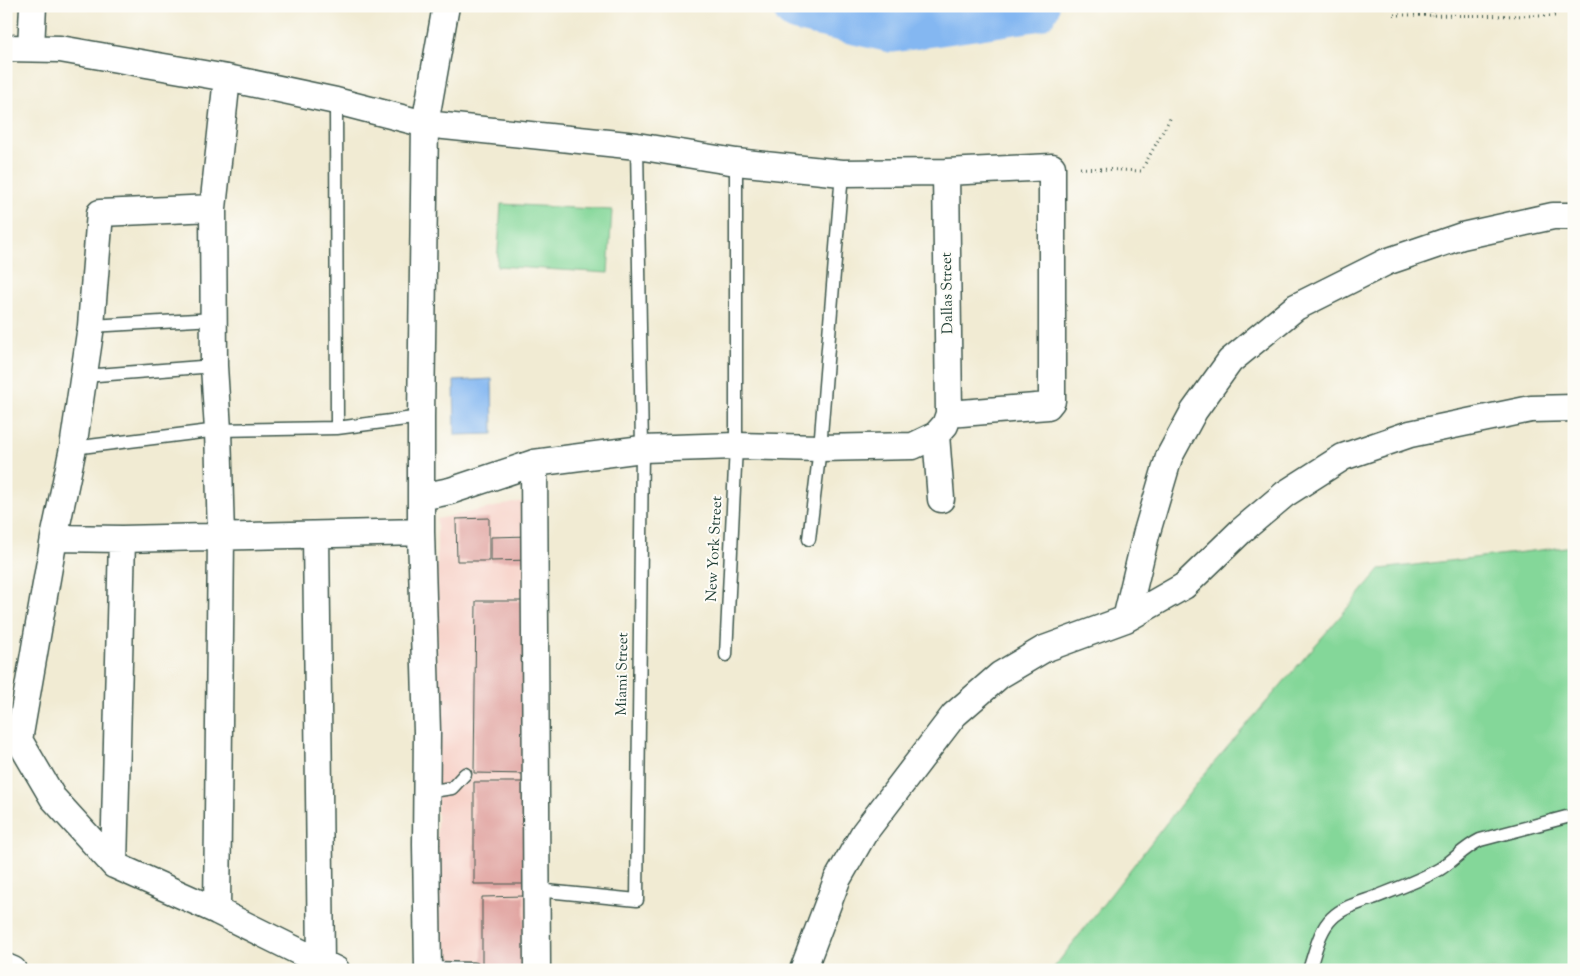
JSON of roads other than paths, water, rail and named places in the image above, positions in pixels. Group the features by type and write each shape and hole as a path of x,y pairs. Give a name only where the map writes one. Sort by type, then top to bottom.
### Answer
{"street":[{"path":"33,6 19,48 60,49 227,78 336,101 425,124 637,146 736,162 842,173 946,172 1052,167 1052,401 1048,406 943,424 913,446 820,448 736,446 642,449 534,463 450,491 421,497"},
{"path":"428,969 427,732 421,532 425,124 446,6"},
{"path":"217,912 221,537 214,366 213,208 227,78"},
{"name":"Dallas Street","path":"941,499 946,172"},
{"path":"213,208 100,213 91,326 73,448 54,538 18,740 53,798 114,865 217,912 328,967 316,535"},
{"path":"1126,619 1146,535 1169,457 1194,411 1230,361 1296,307 1386,262 1462,236 1553,216 1574,216"},
{"path":"803,970 837,880 864,833 954,715 1000,675 1044,649 1126,619 1184,586 1241,531 1285,494 1343,457 1410,434 1531,409 1574,408"},
{"path":"534,463 537,970"},
{"path":"54,538 122,539 421,532"},
{"path":"114,865 122,539"},
{"path":"6,966 13,970"}],"lane":[{"path":"336,101 337,428"},
{"name":"Miami Street","path":"536,890 637,900 642,449 637,146"},
{"name":"New York Street","path":"726,655 736,446 736,162"},
{"path":"809,539 820,448 842,173"},
{"path":"91,326 214,319"},
{"path":"84,376 214,366"},
{"path":"73,448 218,430 337,428 421,417"},
{"path":"426,792 452,788 465,774"},
{"path":"1309,970 1326,925 1332,917 1346,908 1405,886 1441,868 1468,846 1480,840 1574,815"},
{"path":"428,969 474,969"}],"water":[{"path":"492,379 493,434 455,435 454,381"}],"waterway":[{"path":"798,6 892,27 1034,6"}]}
